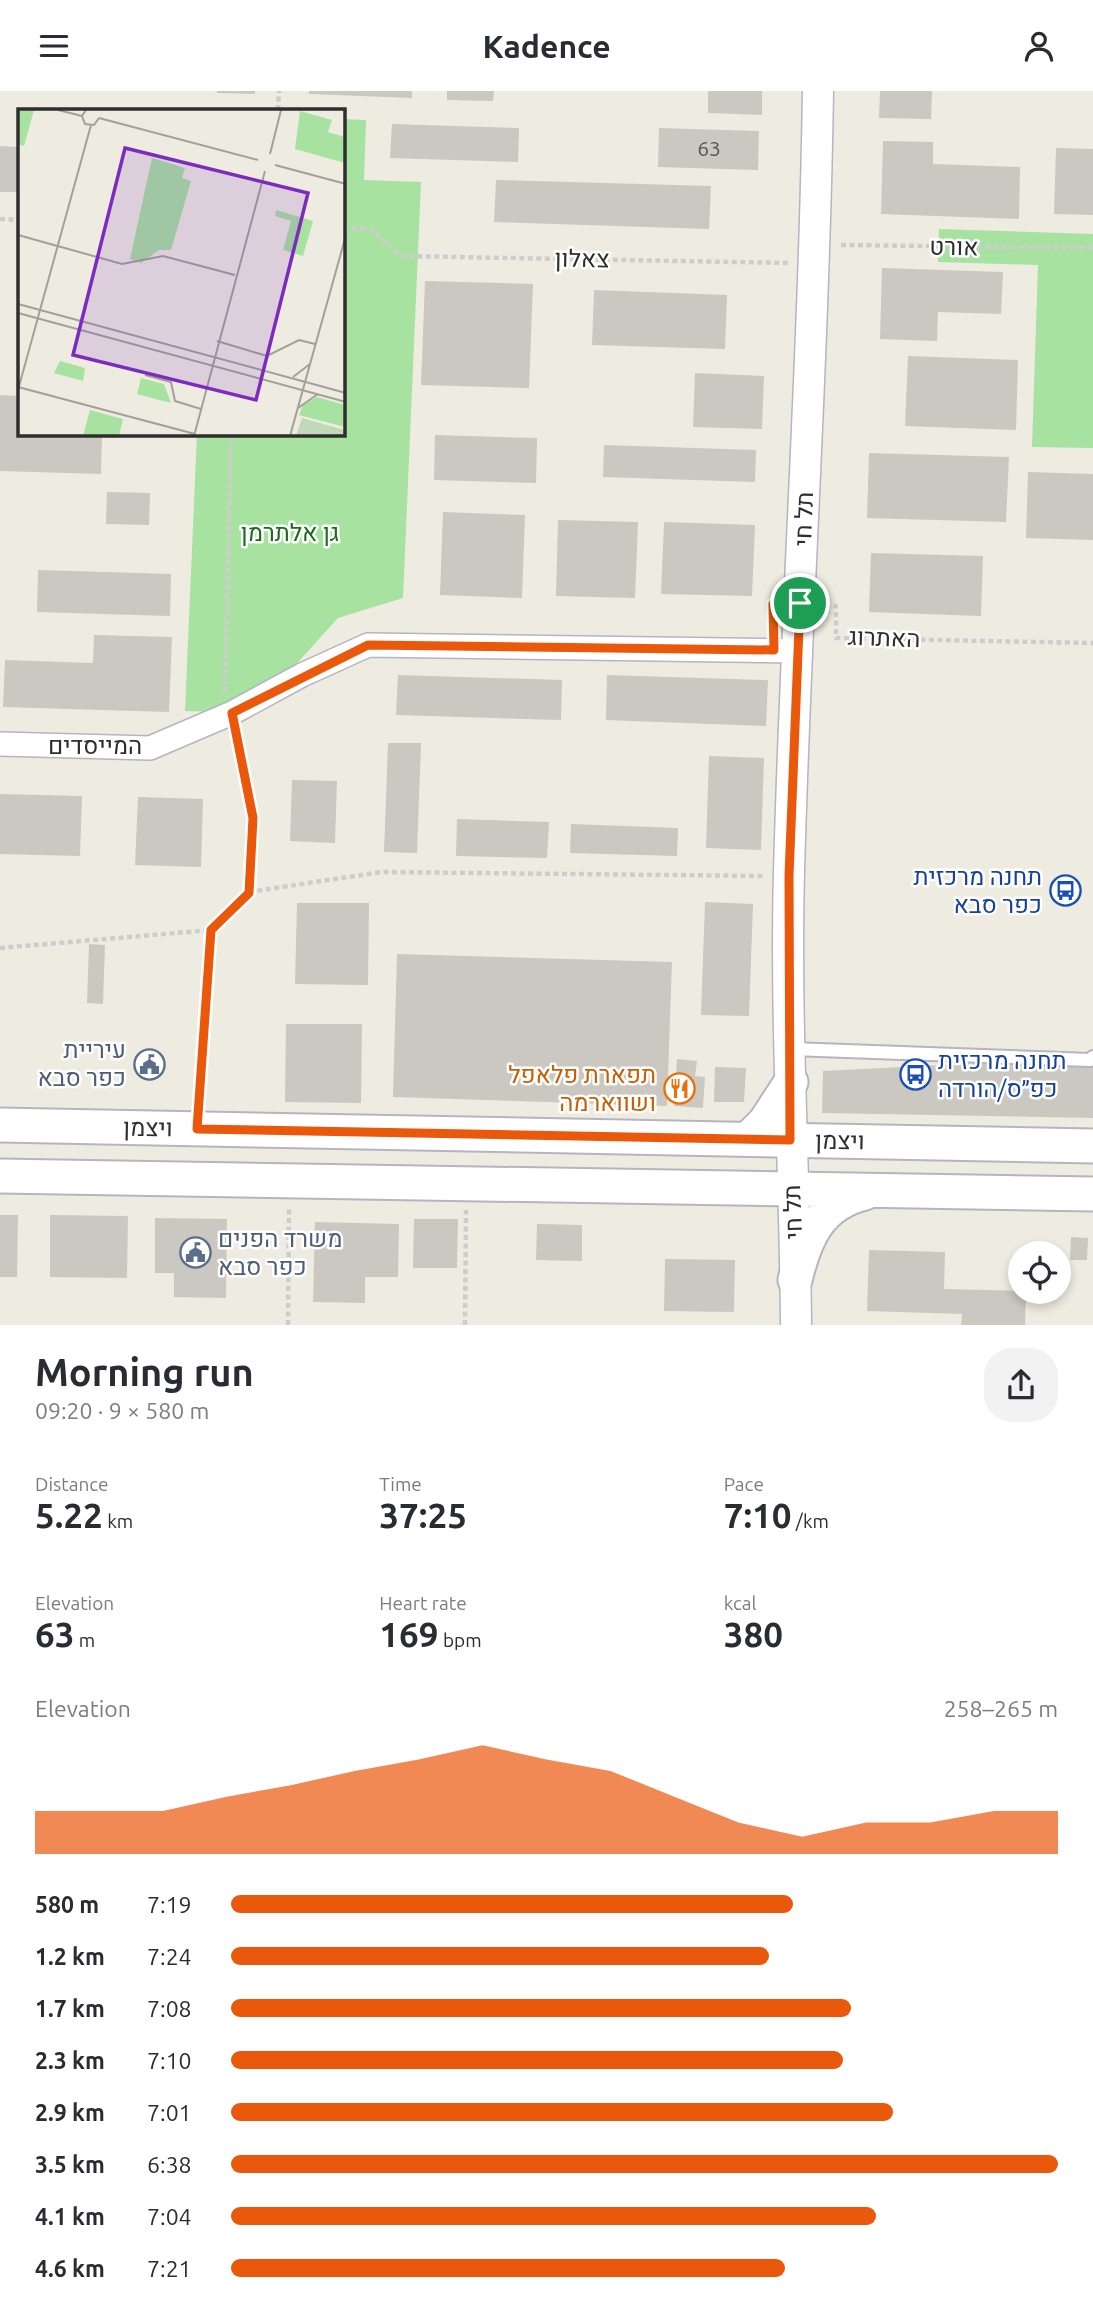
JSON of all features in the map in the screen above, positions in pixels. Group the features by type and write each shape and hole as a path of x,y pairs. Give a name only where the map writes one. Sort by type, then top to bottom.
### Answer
{"main road":[{"path":"748,1139 765,1122 791,1082"},
{"name":"ויצמן","path":"0,1125 1093,1146"},
{"name":"ויצמן","path":"0,1176 1093,1194"},
{"path":"796,1280 804,1245 812,1228 825,1213 840,1202 876,1190"}],"street":[{"name":"תל חי","path":"796,1325 790,1140 789,876 816,245 818,91"},
{"name":"המייסדים","path":"0,744 150,748 232,713 368,645 797,651"}],"lane":[{"path":"791,1049 1090,1060 1093,1057"}],"path":[{"path":"278,109 279,91"},
{"path":"0,219 18,220"},
{"name":"צאלון","path":"345,228 371,229 400,256 793,263 796,244 816,245"},
{"name":"אורט","path":"816,245 1093,248"},
{"path":"232,436 225,697 232,713 253,818 249,893"},
{"name":"האתרוג","path":"800,603 836,606 836,638 1093,643"},
{"path":"0,948 211,930 249,893 382,872 789,876"},
{"path":"197,1129 211,930"},
{"path":"288,1325 290,1181"},
{"path":"465,1325 466,1184"}],"green space":[{"name":"גן אלתרמן","path":"345,119 366,120 364,180 421,182 403,598 338,618 252,713 185,711 197,436 345,436"},
{"path":"939,229 1093,234 1093,448 1032,447 1038,265 938,262"}],"building":[{"path":"255,91 255,94 217,93"},
{"path":"309,91 412,91 412,98 309,94"},
{"path":"447,91 494,91 493,101 447,100"},
{"path":"708,91 762,91 762,115 708,113"},
{"path":"880,91 932,91 931,119 879,118"},
{"path":"392,124 519,128 518,162 390,158"},
{"path":"659,128 759,131 758,170 658,167"},
{"path":"883,141 933,142 933,164 1020,167 1019,219 881,214"},
{"path":"0,146 18,147 18,192 0,192"},
{"path":"1056,148 1093,149 1093,215 1054,214"},
{"path":"496,180 711,186 709,229 494,222"},
{"path":"882,268 1003,272 1001,314 938,312 937,341 880,339"},
{"path":"425,281 533,284 529,388 421,385"},
{"path":"594,290 727,295 725,349 592,345"},
{"path":"908,356 1018,360 1016,430 905,426"},
{"path":"695,373 764,376 762,429 693,427"},
{"path":"0,395 18,396 18,436 102,436 101,474 0,471"},
{"path":"435,435 537,438 536,483 434,480"},
{"path":"604,445 756,450 755,482 603,477"},
{"path":"869,453 1009,457 1006,522 867,518"},
{"path":"1028,472 1093,474 1093,540 1026,538"},
{"path":"107,492 150,493 149,525 106,524"},
{"path":"443,512 525,515 522,598 440,595"},
{"path":"558,520 638,522 635,598 556,596"},
{"path":"664,522 755,525 752,596 661,594"},
{"path":"871,553 983,556 981,616 869,612"},
{"path":"38,570 171,574 170,616 37,612"},
{"path":"94,635 172,637 169,712 3,707 5,660 93,663"},
{"path":"398,675 562,680 561,720 396,715"},
{"path":"607,675 768,680 766,726 606,720"},
{"path":"388,743 421,743 417,853 384,852"},
{"path":"709,756 764,758 761,850 706,848"},
{"path":"292,780 337,781 335,843 290,841"},
{"path":"0,794 82,796 80,856 0,854"},
{"path":"138,797 203,799 201,867 135,865"},
{"path":"457,819 549,822 547,858 456,856"},
{"path":"571,824 678,828 677,856 570,853"},
{"path":"705,902 753,904 749,1016 701,1015"},
{"path":"297,903 369,903 368,985 295,984"},
{"path":"89,944 105,945 103,1004 87,1003"},
{"path":"397,954 672,962 667,1106 393,1097"},
{"path":"286,1024 362,1024 361,1103 285,1102"},
{"path":"1093,1057 1093,1118 822,1113 823,1071"},
{"path":"677,1059 697,1061 695,1076 705,1077 703,1108 674,1106"},
{"path":"715,1067 746,1068 744,1102 714,1102"},
{"path":"0,1215 18,1215 17,1277 0,1277"},
{"path":"50,1215 128,1216 127,1278 50,1277"},
{"path":"155,1218 227,1219 226,1298 174,1297 174,1273 155,1273"},
{"path":"414,1219 458,1219 457,1268 413,1268"},
{"path":"315,1222 399,1224 398,1277 365,1277 365,1303 313,1302"},
{"path":"537,1224 582,1225 582,1261 536,1260"},
{"path":"1071,1237 1088,1238 1087,1260 1071,1260"},
{"path":"869,1250 945,1252 944,1289 1008,1291 1008,1304 1026,1304 1025,1325 961,1325 962,1314 867,1311"},
{"path":"665,1259 735,1260 734,1312 664,1311"}],"place":[{"name":"תחנה מרכזית כפר סבא","path":"1065,891"},
{"name":"עיריית כפר סבא","path":"149,1064"},
{"name":"תחנה מרכזית כפ״ס/הורדה","path":"915,1075"},
{"name":"תפארת פלאפל ושווארמה","path":"679,1089"},
{"name":"משרד הפנים כפר סבא","path":"195,1253"}],"route":[{"path":"800,603 789,876 790,1140 197,1129 211,930 249,893 253,818 232,713 302,675 368,645 774,650 773,604 800,603"}]}
